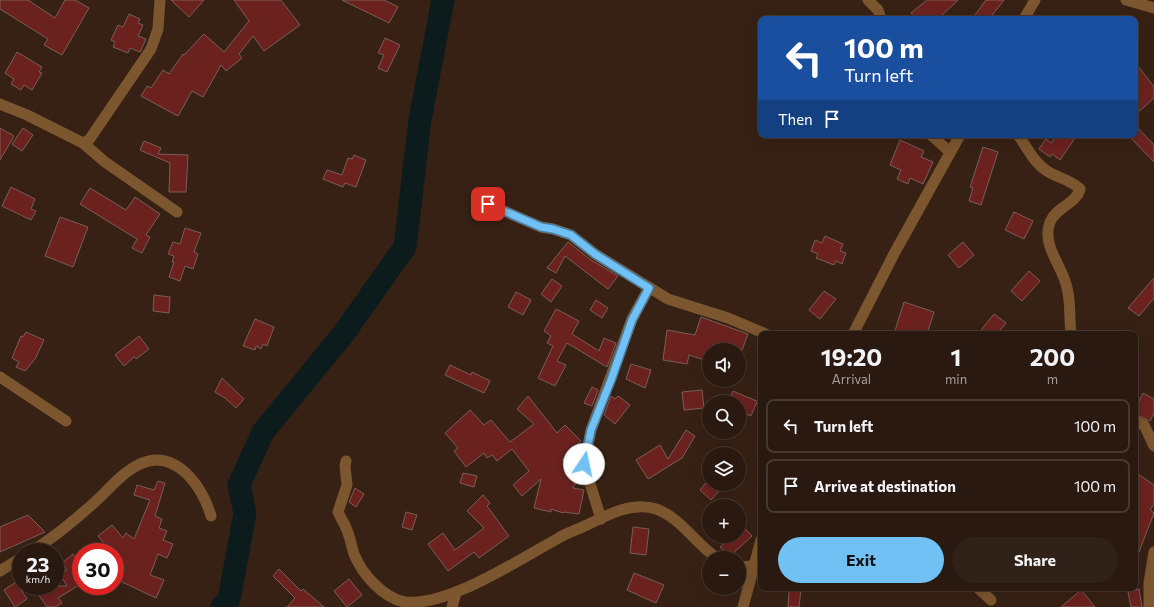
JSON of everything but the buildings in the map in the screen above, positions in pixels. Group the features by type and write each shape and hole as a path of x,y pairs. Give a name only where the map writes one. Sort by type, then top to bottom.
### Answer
{"street":[{"path":"83,143 93,135 151,49 158,29 160,0"},
{"path":"868,0 878,10 880,16"},
{"path":"1026,16 1035,0"},
{"path":"1126,0 1154,8"},
{"path":"0,104 27,115 83,143 105,162 177,212"},
{"path":"934,138 950,152"},
{"path":"855,331 895,252 958,138"},
{"path":"1020,138 1038,163 1047,171 1074,184 1080,189 1074,200 1055,213 1050,223 1048,235 1053,254 1064,276 1068,290 1071,331"},
{"path":"488,204 541,227 571,235 595,254 668,299 728,318 759,331"},
{"path":"601,518 584,464 591,430 611,380 632,320 649,288"},
{"path":"0,377 66,421"},
{"path":"1138,422 1144,425 1154,446"},
{"path":"43,543 67,527 122,476 140,464 155,459 168,462 191,478 200,488 211,516"},
{"path":"346,461 345,466 347,485 338,512 345,525 353,552 368,576 379,588 393,597 405,602 419,602 456,593 506,568 558,538 620,510 638,508 656,509 673,519 694,540 708,551"},
{"path":"743,607 758,551"},
{"path":"1149,607 1149,583 1154,552"},
{"path":"0,571 12,564"},
{"path":"746,566 753,566"},
{"path":"981,591 991,600"},
{"path":"452,607 456,593"}],"waterway":[{"path":"222,607 229,600 245,513 239,485 263,432 344,333 405,247 420,120 443,0"}],"route":[{"path":"488,204 541,227 571,235 595,254 649,288 632,320 611,380 591,430 584,464"}]}
